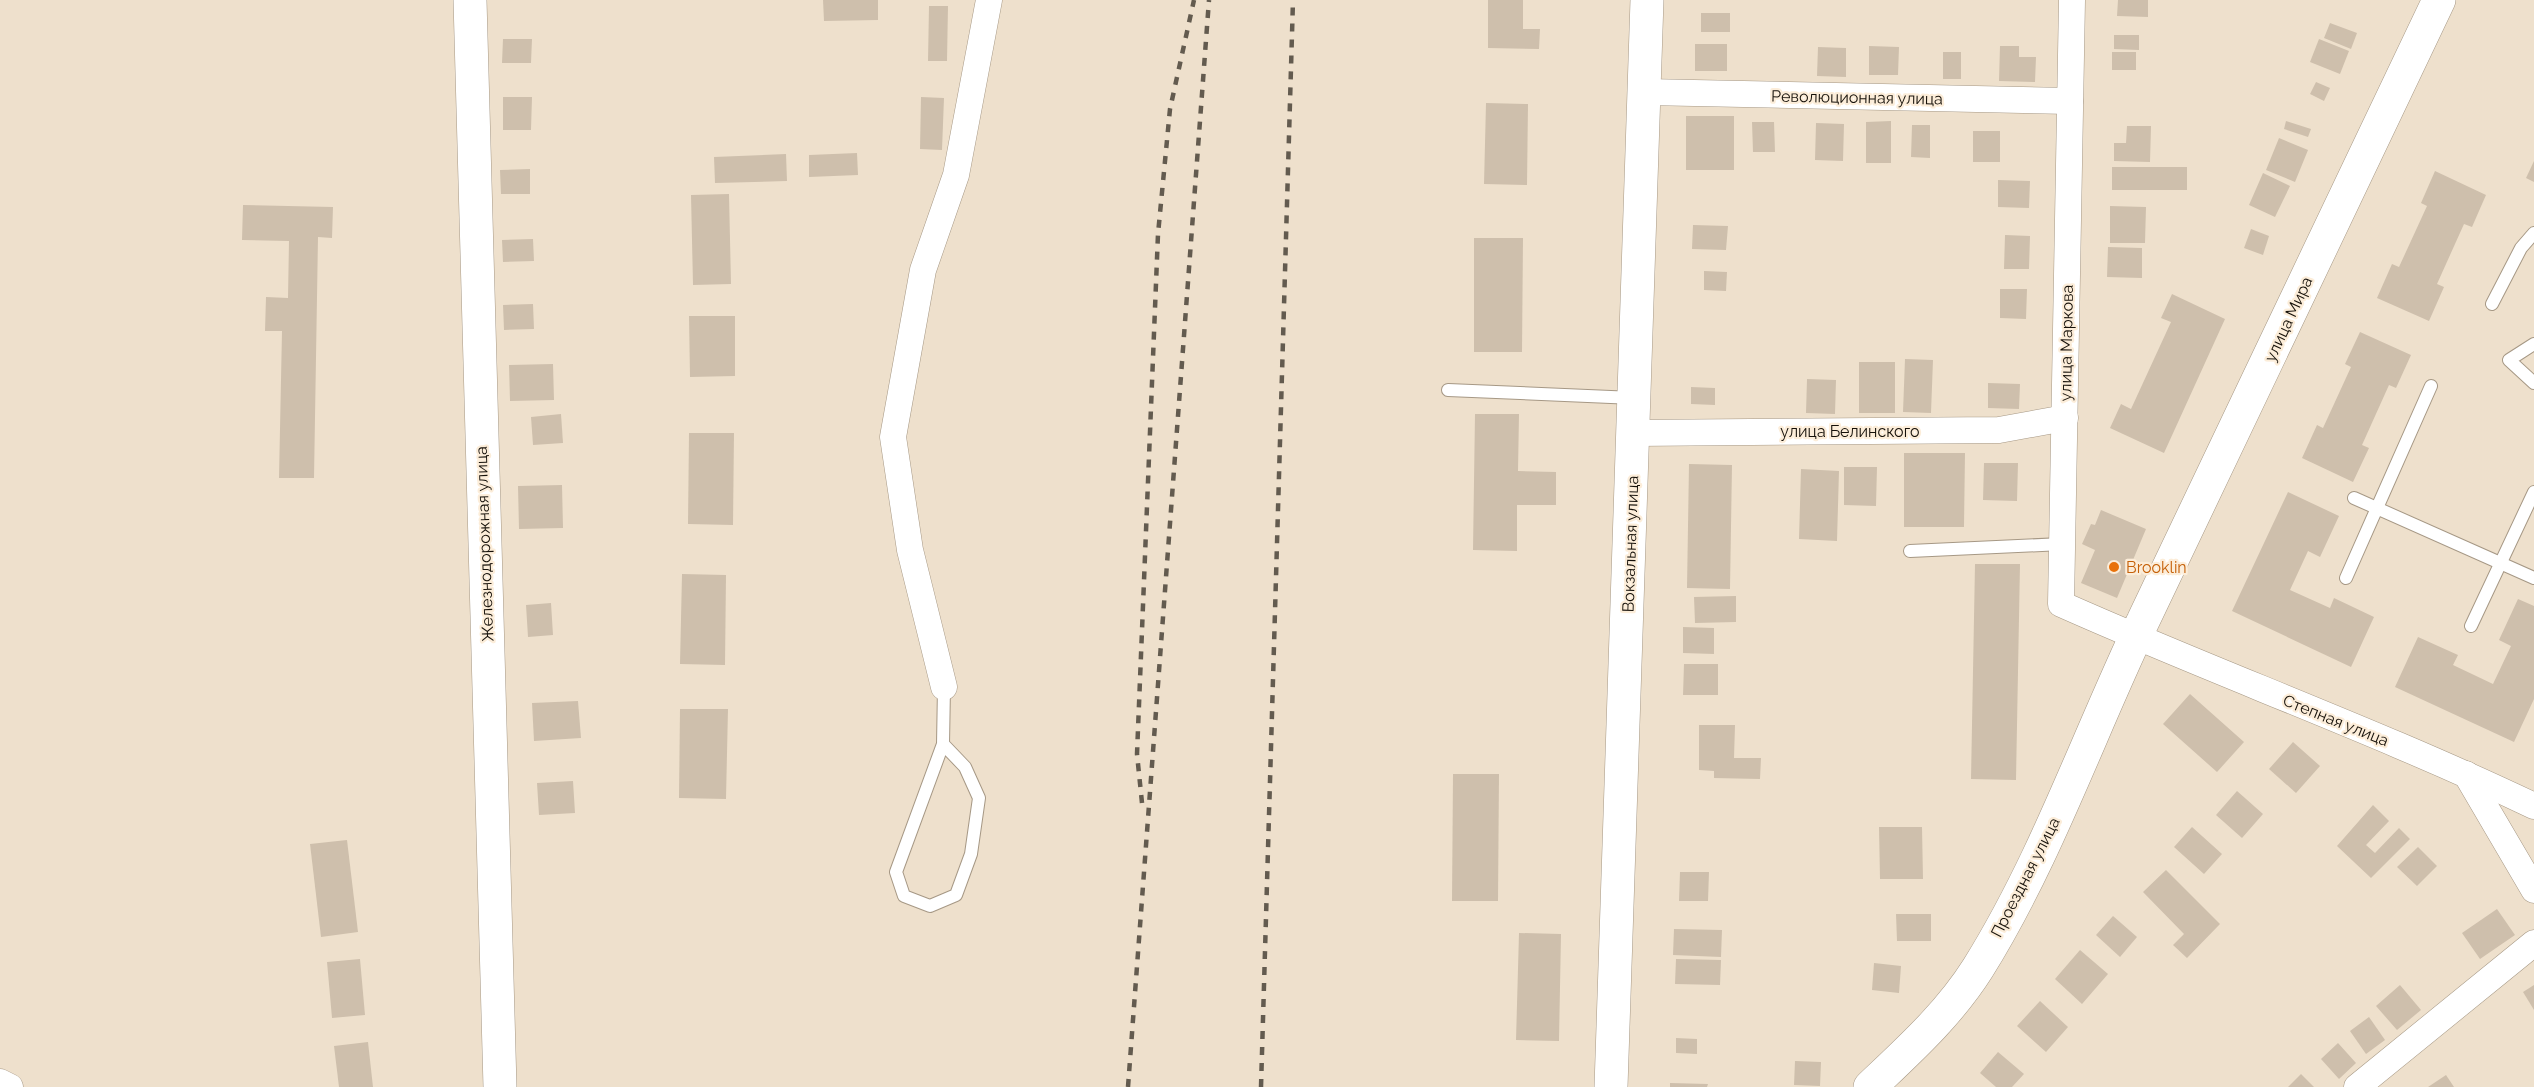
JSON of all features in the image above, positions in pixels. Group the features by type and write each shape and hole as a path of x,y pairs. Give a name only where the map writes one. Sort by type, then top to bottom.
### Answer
{"street":[{"name":"Железнодорожная улица","path":"470,0 500,1087"},
{"path":"944,687 910,550 893,437 923,270 956,175 989,0"},
{"name":"Вокзальная улица","path":"1611,1087 1647,0"},
{"name":"улица Маркова","path":"2072,0 2061,604 2136,637"},
{"name":"улица Мира","path":"2136,637 2439,0"},
{"name":"Революционная улица","path":"1645,92 2070,101"},
{"name":"улица Белинского","path":"1634,433 1999,430 2065,418"},
{"name":"Степная улица","path":"2136,637 2466,774 2534,806"},
{"name":"Проездная улица","path":"1870,1087 1933,1028 1977,969 2025,881 2072,785 2136,637"},
{"path":"2466,774 2534,890"},
{"path":"2357,1087 2534,943"},
{"path":"0,1082 10,1087"}],"lane":[{"path":"2492,304 2521,248 2534,233"},
{"path":"2534,344 2509,360 2534,382"},
{"path":"2346,578 2431,387"},
{"path":"1448,390 1635,398"},
{"path":"2471,626 2534,492"},
{"path":"2354,498 2534,578"},
{"path":"1910,551 2062,544"},
{"path":"943,744 965,767 979,798 971,854 956,895 930,906 904,896 896,872 943,744 944,687"}],"building":[{"path":"823,0 878,0 878,20 824,21"},
{"path":"1488,0 1523,0 1523,29 1540,29 1539,49 1488,48"},
{"path":"2118,0 2148,0 2148,17 2117,16"},
{"path":"929,6 948,6 947,61 928,61"},
{"path":"1701,13 1730,13 1730,32 1701,32"},
{"path":"2330,23 2357,33 2351,49 2324,38"},
{"path":"2114,35 2139,35 2139,50 2114,49"},
{"path":"503,39 532,39 531,63 502,63"},
{"path":"2319,39 2349,51 2340,74 2310,62"},
{"path":"1695,44 1727,44 1727,71 1695,71"},
{"path":"1869,46 1899,47 1898,75 1869,75"},
{"path":"2000,46 2019,46 2019,57 2036,57 2035,82 1999,81"},
{"path":"1818,47 1846,48 1846,77 1817,76"},
{"path":"1943,52 1961,52 1961,79 1943,79"},
{"path":"2112,52 2136,52 2136,70 2112,70"},
{"path":"2316,82 2330,88 2324,101 2310,94"},
{"path":"503,97 532,97 531,130 503,130"},
{"path":"921,97 944,98 942,150 920,149"},
{"path":"1486,103 1528,104 1527,185 1484,184"},
{"path":"1686,116 1734,116 1734,170 1686,170"},
{"path":"1891,121 1891,163 1866,163 1866,122"},
{"path":"2286,121 2311,129 2308,137 2284,129"},
{"path":"1752,122 1774,122 1775,152 1753,152"},
{"path":"1816,123 1844,124 1843,161 1815,160"},
{"path":"1912,125 1930,125 1930,158 1911,157"},
{"path":"2127,126 2151,126 2150,162 2114,161 2114,143 2126,143"},
{"path":"1973,131 2000,131 2000,162 1973,162"},
{"path":"2279,138 2308,150 2295,182 2266,170"},
{"path":"857,153 858,175 809,177 809,155"},
{"path":"786,154 787,181 715,183 714,157"},
{"path":"2534,161 2534,182 2526,178"},
{"path":"2112,167 2187,167 2187,190 2112,190"},
{"path":"530,169 530,194 501,194 500,170"},
{"path":"2435,171 2486,195 2472,227 2464,224 2437,284 2444,287 2429,321 2377,298 2392,264 2399,267 2427,206 2421,203"},
{"path":"2263,173 2290,186 2275,217 2249,205"},
{"path":"1998,180 2030,181 2029,208 1998,207"},
{"path":"729,194 731,284 693,285 691,195"},
{"path":"243,205 333,207 332,238 318,237 314,478 279,478 282,331 265,331 266,297 288,298 289,241 242,240"},
{"path":"2110,206 2146,207 2145,243 2110,243"},
{"path":"1693,225 1728,226 1726,250 1692,249"},
{"path":"2251,229 2269,236 2263,255 2244,248"},
{"path":"2005,235 2030,236 2029,269 2004,269"},
{"path":"1474,238 1523,238 1522,352 1474,352"},
{"path":"533,239 534,261 503,262 502,240"},
{"path":"2108,247 2142,248 2142,278 2107,277"},
{"path":"1704,271 1727,272 1726,291 1704,290"},
{"path":"2000,289 2027,289 2026,319 2000,318"},
{"path":"2172,294 2225,319 2164,453 2110,428 2121,404 2131,409 2171,322 2161,318"},
{"path":"533,304 534,329 504,330 503,305"},
{"path":"689,316 735,316 735,376 690,377"},
{"path":"2360,332 2411,355 2396,388 2389,385 2362,445 2369,448 2353,482 2302,458 2317,425 2323,428 2351,367 2345,364"},
{"path":"1905,359 1933,360 1931,413 1903,412"},
{"path":"1859,362 1895,362 1895,413 1859,413"},
{"path":"553,364 554,400 510,401 509,365"},
{"path":"1807,379 1836,380 1835,414 1806,413"},
{"path":"1988,383 2020,384 2019,409 1988,408"},
{"path":"1691,387 1715,388 1715,405 1691,404"},
{"path":"561,414 563,443 533,445 531,417"},
{"path":"1475,414 1519,414 1518,471 1556,472 1556,505 1517,505 1517,551 1473,550"},
{"path":"689,433 734,433 733,525 688,524"},
{"path":"1904,453 1965,453 1964,527 1904,527"},
{"path":"1984,463 2018,463 2017,501 1983,500"},
{"path":"1689,464 1732,465 1730,589 1687,588"},
{"path":"1844,467 1877,467 1876,506 1844,505"},
{"path":"1801,469 1839,471 1837,541 1799,539"},
{"path":"562,485 563,528 519,529 518,486"},
{"path":"2288,492 2339,516 2320,557 2308,551 2290,590 2330,608 2334,598 2374,617 2351,667 2232,611"},
{"path":"2101,510 2146,529 2117,598 2081,583 2095,550 2082,544 2091,524 2095,525"},
{"path":"1975,564 2020,564 2016,780 1971,779"},
{"path":"682,574 726,575 725,665 680,664"},
{"path":"1736,596 1736,622 1695,623 1694,597"},
{"path":"2518,599 2534,606 2534,699 2514,742 2395,687 2418,637 2458,655 2453,665 2493,684 2511,646 2499,640"},
{"path":"551,603 553,635 528,637 526,605"},
{"path":"1683,627 1714,628 1714,654 1683,653"},
{"path":"1684,664 1718,664 1718,695 1683,695"},
{"path":"2190,694 2244,742 2217,772 2163,724"},
{"path":"578,701 581,738 534,741 532,703"},
{"path":"680,709 728,709 726,799 679,798"},
{"path":"1699,725 1735,725 1734,758 1761,758 1760,779 1714,778 1714,771 1699,770"},
{"path":"2293,742 2320,766 2296,793 2269,769"},
{"path":"1453,774 1499,774 1498,901 1452,901"},
{"path":"573,781 575,813 539,815 537,783"},
{"path":"2237,791 2263,814 2242,838 2216,815"},
{"path":"2373,805 2389,821 2366,845 2375,853 2399,828 2410,839 2371,878 2337,846"},
{"path":"1879,827 1922,827 1923,879 1880,879"},
{"path":"2192,827 2222,854 2204,874 2174,847"},
{"path":"347,840 358,932 321,937 310,844"},
{"path":"2418,847 2437,866 2417,886 2397,867"},
{"path":"2166,870 2220,924 2187,958 2173,945 2184,934 2143,892"},
{"path":"1680,872 1709,872 1708,901 1679,901"},
{"path":"2497,909 2515,935 2480,959 2462,933"},
{"path":"1896,914 1931,914 1931,941 1897,941"},
{"path":"2113,916 2137,937 2120,957 2096,935"},
{"path":"1674,929 1722,930 1721,957 1673,955"},
{"path":"1519,933 1561,934 1559,1041 1516,1040"},
{"path":"2080,950 2108,974 2082,1004 2055,979"},
{"path":"360,959 365,1015 332,1018 327,962"},
{"path":"1676,959 1721,960 1720,985 1675,984"},
{"path":"1874,963 1901,966 1899,993 1872,990"},
{"path":"2400,985 2421,1010 2397,1030 2376,1006"},
{"path":"2534,985 2534,1010 2523,992"},
{"path":"2040,1001 2068,1027 2046,1052 2017,1026"},
{"path":"2369,1017 2385,1040 2366,1054 2350,1031"},
{"path":"1676,1038 1697,1039 1697,1054 1676,1053"},
{"path":"368,1042 373,1087 339,1087 334,1046"},
{"path":"2338,1043 2356,1063 2339,1079 2321,1059"},
{"path":"1998,1052 2024,1074 2012,1087 1996,1087 1980,1073"},
{"path":"1795,1061 1821,1062 1820,1086 1794,1085"},
{"path":"2301,1074 2314,1087 2288,1087"},
{"path":"2446,1075 2454,1087 2428,1087"},
{"path":"1670,1083 1708,1084 1707,1087 1670,1087"}],"railway":[{"path":"1142,803 1137,754 1158,234 1170,109 1194,0"},
{"path":"1128,1087 1209,0"},
{"path":"1261,1087 1293,0"}],"place":[{"name":"Brooklin","path":"2114,567"}]}
